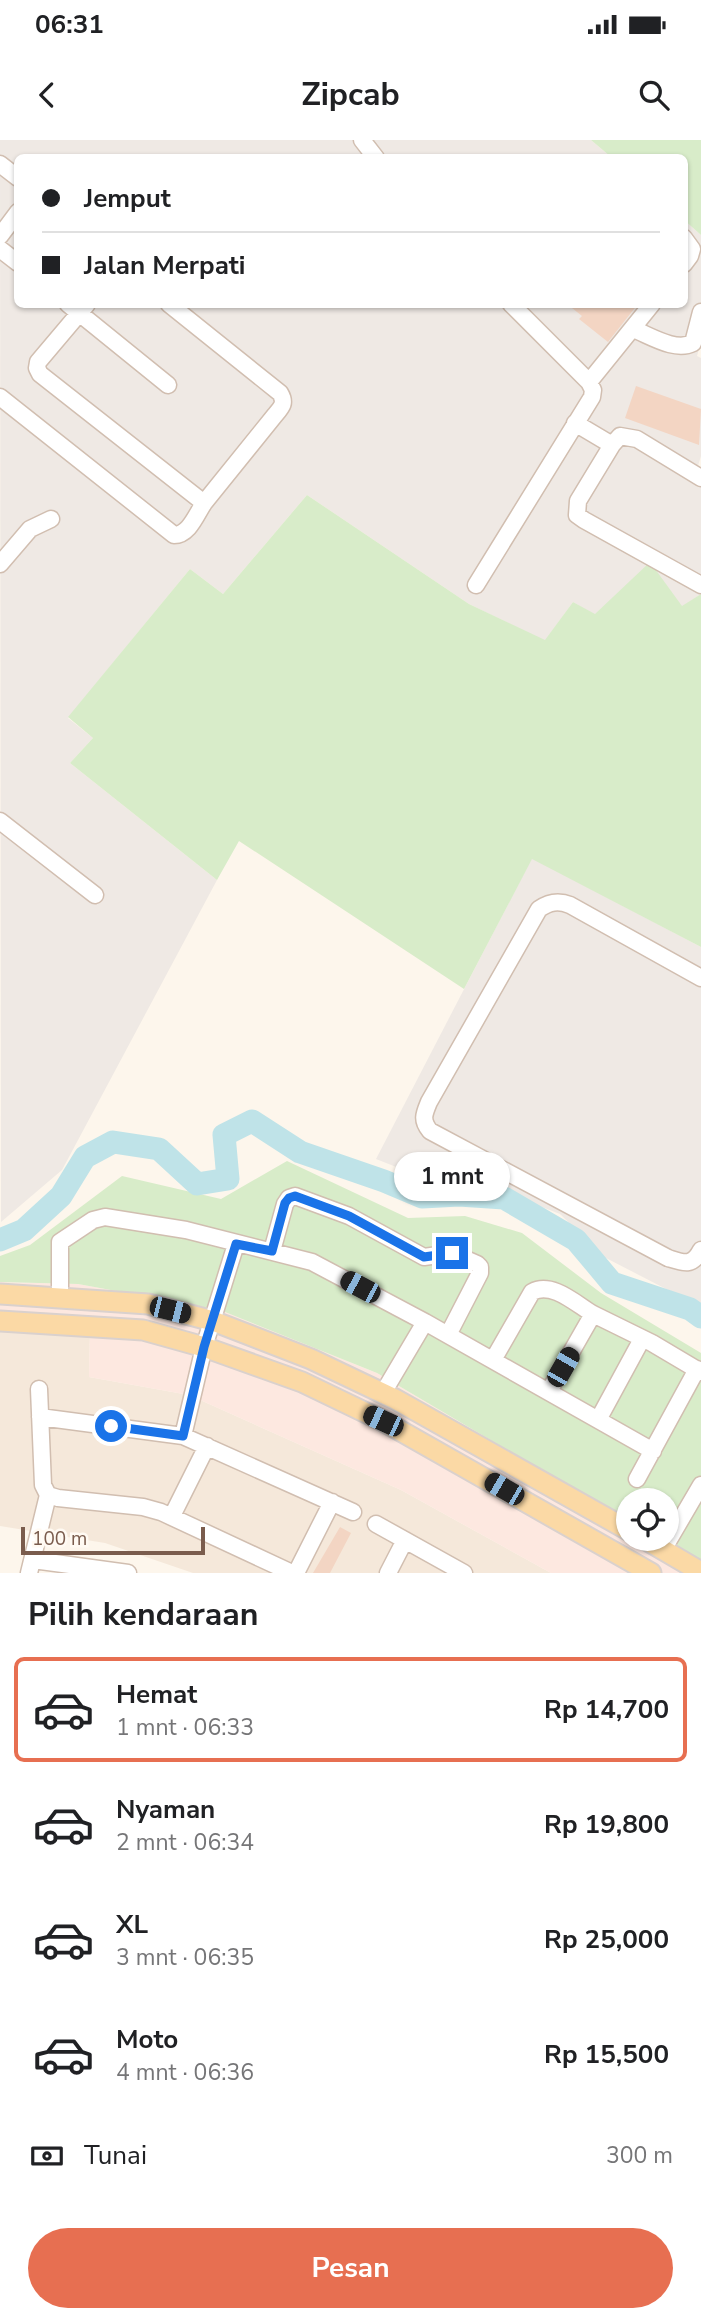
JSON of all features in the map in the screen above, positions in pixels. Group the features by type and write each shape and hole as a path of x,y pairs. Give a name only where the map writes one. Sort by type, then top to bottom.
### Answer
{"main road":[{"path":"0,1294 148,1304 383,1421 649,1573"},
{"path":"0,1321 209,1335 312,1359 383,1393 616,1523"},
{"path":"664,1551 680,1568 701,1572"}],"street":[{"path":"362,140 373,154"},
{"path":"0,164 14,175"},
{"path":"0,236 14,217"},
{"path":"0,249 14,260"},
{"path":"167,385 78,308 38,362 37,368 40,374 204,503"},
{"path":"0,397 174,535 179,536 186,531 204,503 284,404 284,399 281,393 174,308"},
{"path":"522,308 590,389"},
{"path":"476,585 575,423 590,389 649,308"},
{"path":"633,329 675,346 686,347 693,343 701,312"},
{"path":"575,423 612,444"},
{"path":"701,478 628,436 620,436 612,444 578,501 577,514 701,585"},
{"path":"0,564 30,529 51,519"},
{"path":"0,821 95,895"},
{"path":"701,978 570,905 563,902 546,904 538,909 429,1102 423,1118 430,1131 668,1258 687,1264 693,1262 701,1250"},
{"path":"272,1251 285,1203 295,1196 349,1216 424,1257 452,1253 477,1264 480,1273 448,1335"},
{"path":"61,1297 59,1244 100,1218 114,1217 186,1230 272,1251 318,1264 653,1451"},
{"path":"183,1436 236,1244"},
{"path":"493,1360 532,1292 549,1288 699,1371 638,1479"},
{"path":"549,1391 593,1314"},
{"path":"383,1393 425,1322"},
{"path":"598,1420 642,1339"},
{"path":"39,1390 43,1485 48,1495 31,1567 128,1573"},
{"path":"40,1417 183,1436 352,1512"},
{"path":"172,1516 207,1446"},
{"path":"679,1523 701,1485"},
{"path":"48,1495 58,1499 143,1507 172,1516 294,1573 332,1502"},
{"path":"376,1524 464,1573"},
{"path":"388,1573 405,1540"}],"shaded area":[{"path":"0,140 591,140 607,154 14,154 14,308 688,308 688,224 701,235 701,341 697,356 701,358 701,456 697,469 701,471 701,594 682,607 650,563 595,615 573,602 545,641 469,604 307,495 223,594 190,569 68,718 93,738 70,763 217,880 62,1170 1,1222"},
{"path":"532,858 701,947 701,1307 604,1257 560,1214 485,1185 447,1187 376,1159"},
{"path":"0,1282 78,1284 220,1310 377,1373 616,1514 616,1551 673,1551 701,1573 551,1573 401,1490 189,1395 89,1377 90,1332 0,1327"},
{"path":"0,1327 90,1331 89,1377 189,1395 401,1490 551,1573 193,1573 105,1543 0,1526"}],"green space":[{"path":"591,140 701,140 701,235 688,224 688,154 607,154"},
{"path":"307,495 469,604 545,640 573,602 595,614 650,562 682,606 701,594 701,947 532,859 464,989 239,841 217,880 70,763 93,738 68,717 190,569 223,594"},
{"path":"287,1161 408,1218 465,1216 522,1233 601,1293 701,1353 701,1564 679,1551 679,1488 616,1488 616,1514 377,1373 220,1310 78,1284 0,1282 0,1256 30,1245 122,1176 221,1199"}],"building":[{"path":"572,308 635,308 608,342 579,319 582,316"},
{"path":"636,386 701,409 699,445 625,418"},
{"path":"340,1527 351,1533 330,1573 313,1573"}],"waterway":[{"path":"0,1240 24,1230 61,1196 85,1157 113,1142 159,1149 197,1184 228,1179 224,1135 252,1121 300,1152 422,1197 459,1195 504,1198 576,1240 612,1283 690,1309 701,1317"}],"route":[{"path":"111,1426 183,1436 204,1347 236,1244 272,1251 285,1203 291,1196 349,1216 427,1258 446,1252 452,1253"}]}
